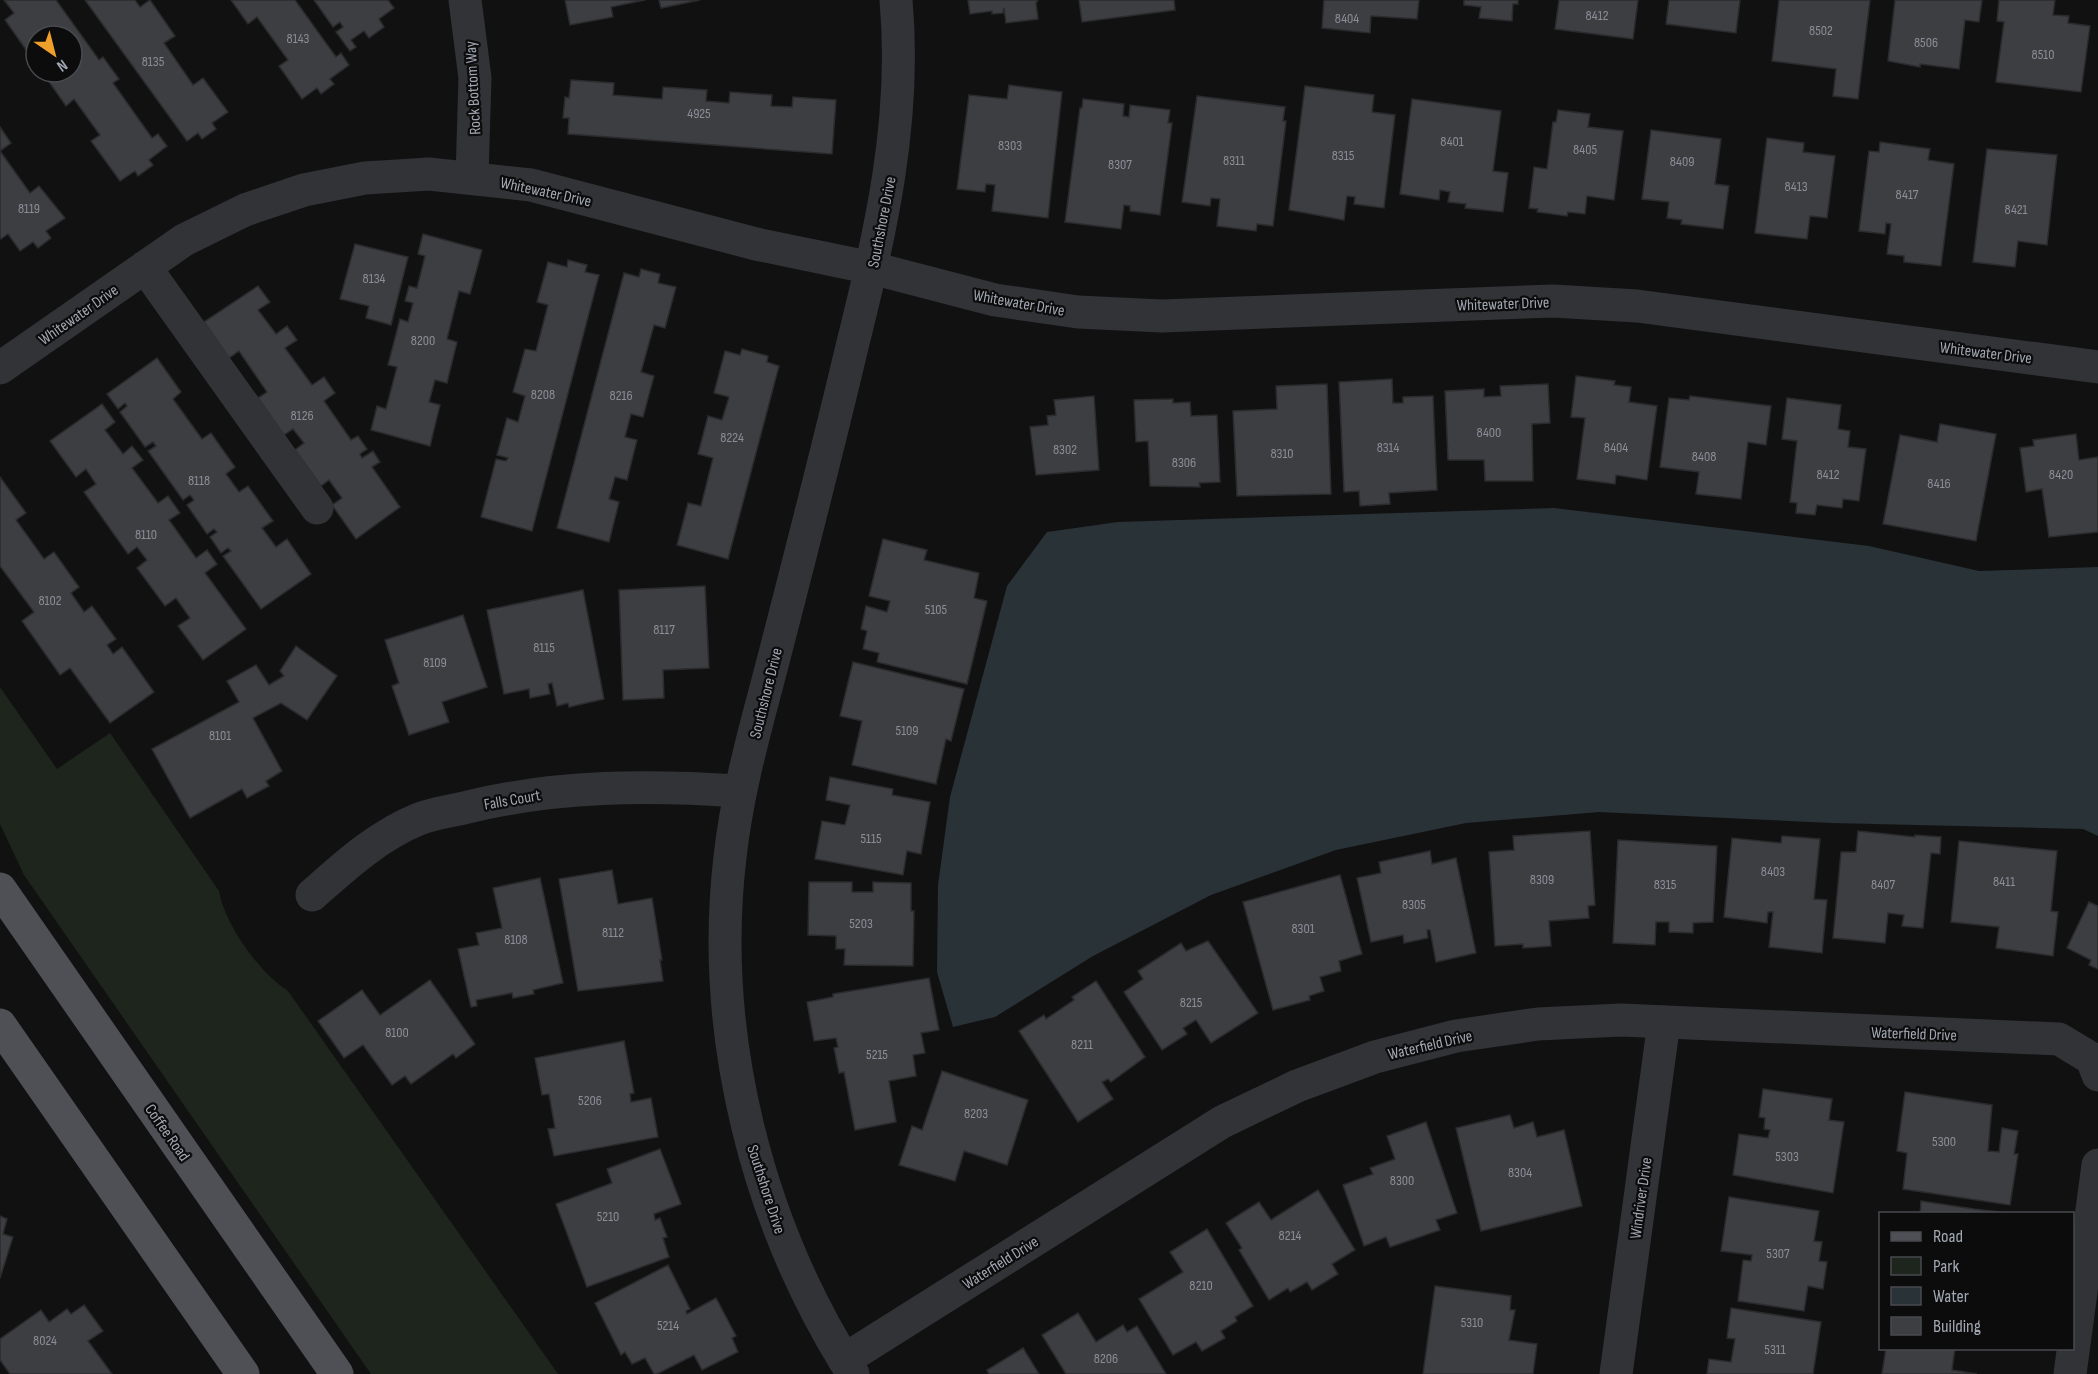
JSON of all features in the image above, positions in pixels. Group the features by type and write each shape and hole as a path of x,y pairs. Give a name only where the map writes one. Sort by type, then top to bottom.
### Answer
{"main road":[{"name":"Coffee Road","path":"0,889 337,1374"},
{"path":"0,1025 243,1374"}],"street":[{"name":"Rock Bottom Way","path":"465,0 475,78 472,177"},
{"name":"Southshore Drive","path":"849,1367 791,1258 761,1179 744,1111 730,1028 725,944 729,860 740,791 872,268 887,200 897,117 899,33 896,0"},
{"name":"Whitewater Drive","path":"0,368 184,240 235,215 304,190 364,178 429,174 531,185 756,244 872,268 996,300 1078,312 1162,316 1565,302 1637,306 2098,367"},
{"path":"145,267 317,508"},
{"name":"Falls Court","path":"312,895 362,851 420,819 489,802 570,789 654,785 740,791"},
{"name":"Waterfield Drive","path":"849,1367 1222,1122 1297,1086 1375,1057 1456,1036 1538,1024 1621,1020 2059,1039 2095,1067"},
{"name":"Windriver Drive","path":"1616,1374 1664,1022"},
{"path":"2074,1344 2098,1166"},
{"path":"2070,1374 2073,1350"}],"green space":[{"path":"0,687 57,769 110,733 219,891 228,918 245,947 266,972 288,991 558,1374 371,1374 24,875 0,824"}],"water":[{"path":"1554,508 1869,546 1979,571 2098,567 2098,836 2083,829 1832,823 1599,812 1466,823 1336,850 1211,895 1093,956 995,1017 953,1027 937,972 938,885 950,797 1007,586 1047,532 1118,522"}],"building":[{"path":"4,0 56,0 73,24 24,24 24,47 5,20 14,13"},
{"path":"85,0 135,0 140,7 150,0 175,36 164,43 193,85 203,78 228,112 212,123 216,129 202,139 198,133 187,141"},
{"path":"231,0 295,0 336,57 341,53 349,65 330,79 334,84 321,94 317,88 302,99 279,66 288,60 257,17 248,24"},
{"path":"314,0 388,0 394,8 379,19 384,27 369,38 364,31 351,40 356,47 350,51 336,32 343,27 340,22 333,27"},
{"path":"565,0 645,0 611,7 613,17 570,25"},
{"path":"659,0 700,0 661,8"},
{"path":"968,0 1038,0 1036,3 1038,19 1006,23 1004,8 1003,13 992,14 992,11 970,14"},
{"path":"1079,0 1174,0 1175,10 1082,22"},
{"path":"1324,0 1419,0 1417,19 1371,16 1370,33 1322,28"},
{"path":"1464,0 1518,0 1518,4 1513,4 1512,21 1479,18 1481,7 1464,5"},
{"path":"1559,0 1638,0 1633,39 1555,29"},
{"path":"1669,0 1740,0 1736,33 1666,24"},
{"path":"1779,0 1870,0 1858,99 1833,96 1836,69 1772,61"},
{"path":"1895,0 1982,0 1979,22 1965,20 1959,69 1920,64 1920,67 1888,61"},
{"path":"1999,0 2055,0 2053,15 2069,16 2068,23 2090,26 2081,92 1996,82 2004,22 1997,21"},
{"path":"84,39 99,60 103,57 119,79 113,83 152,138 158,134 167,146 149,160 153,165 138,176 135,171 120,181 91,141 100,135 74,99 66,106 50,84 84,84"},
{"path":"571,80 614,83 613,95 662,99 663,87 707,90 706,101 729,103 730,92 772,95 771,106 792,107 793,97 836,100 832,154 568,134 569,118 563,118 565,97 569,98"},
{"path":"1009,85 1062,92 1048,218 992,211 995,185 986,184 985,192 957,189 969,95 1007,99"},
{"path":"1305,86 1374,95 1372,112 1395,115 1384,208 1354,204 1355,197 1347,196 1344,220 1289,210"},
{"path":"1197,96 1285,107 1283,121 1286,121 1273,226 1257,224 1256,231 1217,226 1220,199 1211,198 1210,206 1182,202"},
{"path":"1083,99 1124,104 1123,116 1129,117 1130,105 1170,110 1168,123 1172,123 1160,215 1130,211 1130,206 1124,205 1121,229 1065,222"},
{"path":"1412,99 1501,111 1493,171 1508,173 1503,212 1465,208 1466,204 1448,202 1450,192 1440,190 1439,200 1400,194"},
{"path":"1558,110 1590,114 1588,127 1623,131 1614,200 1587,196 1585,214 1568,212 1567,216 1537,212 1538,209 1529,208 1534,167 1547,169 1553,122 1556,122"},
{"path":"0,127 11,143 0,151"},
{"path":"1651,130 1721,139 1715,184 1729,186 1723,229 1681,224 1682,220 1667,218 1669,202 1642,199"},
{"path":"1767,138 1804,143 1803,152 1835,156 1827,218 1810,216 1807,239 1755,233"},
{"path":"1880,142 1930,149 1928,160 1954,164 1941,266 1904,262 1904,256 1887,254 1891,224 1886,223 1885,234 1859,231 1869,151 1879,152"},
{"path":"1987,149 2057,155 2047,245 2018,241 2015,267 1973,262"},
{"path":"0,151 30,193 39,186 65,218 46,231 51,238 38,248 33,242 20,251 8,234 1,239 0,237"},
{"path":"423,234 482,250 470,294 459,291 447,339 457,342 447,383 435,380 429,402 440,405 430,446 371,430 377,406 386,409 397,367 388,365 400,319 408,322 413,303 405,301 409,286 417,288 425,256 418,254"},
{"path":"355,244 408,257 391,325 366,318 369,306 340,299"},
{"path":"568,260 587,265 585,272 599,275 532,531 481,517 496,459 506,461 508,458 497,455 507,418 518,422 525,396 513,392 525,349 536,351 548,305 537,302 548,262 567,267"},
{"path":"641,269 660,274 658,283 676,287 665,328 654,325 641,372 654,376 643,417 631,414 625,437 637,440 627,480 615,477 609,499 619,502 609,542 557,528 624,273 639,277"},
{"path":"258,286 270,302 258,310 276,334 287,326 297,340 285,348 312,385 324,377 335,393 324,401 351,440 358,436 367,449 360,454 362,458 373,451 380,462 372,467 400,507 356,539 332,505 342,498 329,480 321,486 295,450 304,443 293,429 284,435 258,398 267,392 239,351 229,358 204,322"},
{"path":"742,349 768,356 767,362 779,366 728,559 677,545 688,503 701,506 713,458 698,454 708,416 722,420 729,397 714,393 725,351 740,355"},
{"path":"157,358 181,392 173,399 202,439 211,433 235,467 226,474 239,492 248,486 273,521 262,528 276,547 287,539 311,574 261,609 223,556 231,551 228,548 221,553 210,537 217,532 214,529 207,534 187,505 194,500 190,495 183,500 148,451 156,446 153,442 145,447 120,412 127,406 125,403 118,409 107,394"},
{"path":"1576,376 1615,381 1614,385 1631,387 1629,402 1657,406 1647,480 1616,475 1615,484 1577,479 1585,418 1571,417"},
{"path":"1392,379 1393,403 1403,403 1403,397 1433,396 1437,490 1389,493 1390,504 1360,506 1359,491 1344,492 1339,382"},
{"path":"1327,384 1331,494 1237,496 1233,411 1277,409 1276,386"},
{"path":"1548,384 1550,423 1532,424 1533,481 1485,481 1484,460 1448,460 1445,391 1484,389 1484,397 1501,396 1500,386"},
{"path":"1094,396 1099,470 1036,475 1030,427 1048,425 1047,416 1056,415 1054,400"},
{"path":"1690,396 1771,406 1766,445 1748,442 1741,499 1696,494 1699,472 1660,467 1669,398 1689,400"},
{"path":"1787,398 1841,405 1838,429 1850,431 1848,447 1866,449 1859,501 1843,499 1842,508 1817,505 1815,515 1796,513 1797,503 1790,502 1797,441 1782,439"},
{"path":"1173,399 1173,403 1190,402 1191,416 1217,415 1220,482 1199,483 1200,487 1150,486 1148,441 1136,442 1134,400"},
{"path":"102,404 115,422 105,430 123,454 132,446 143,460 132,468 158,503 168,496 180,513 169,520 196,558 207,550 217,564 205,573 246,629 203,660 178,626 190,618 176,598 165,606 137,568 147,560 137,547 128,554 84,492 96,484 86,469 76,477 50,441"},
{"path":"1940,424 1996,434 1976,541 1883,524 1900,435 1937,442"},
{"path":"2076,434 2079,460 2098,457 2098,532 2049,537 2042,489 2026,492 2020,448 2034,446 2033,440"},
{"path":"0,477 26,513 16,520 44,559 54,552 79,587 71,593 84,612 92,606 116,639 107,645 113,654 122,647 154,692 110,723 70,668 60,675 22,621 34,612 0,566"},
{"path":"883,539 927,550 924,560 979,573 974,598 987,601 967,684 877,662 879,653 863,649 867,631 861,629 866,606 887,612 890,601 869,596"},
{"path":"705,586 709,668 663,670 664,698 623,700 619,590"},
{"path":"583,590 604,699 569,707 568,703 557,706 552,683 548,684 550,694 530,698 529,689 504,694 487,610"},
{"path":"463,615 487,687 442,702 449,722 409,735 392,686 399,683 385,640"},
{"path":"296,646 337,676 307,720 281,703 253,718 282,771 266,781 269,786 247,798 242,789 190,818 152,749 239,702 227,681 256,665 269,685 284,676 280,671"},
{"path":"853,662 964,689 951,741 946,739 936,784 852,765 862,721 840,716"},
{"path":"830,777 893,789 892,795 930,802 921,854 907,851 903,875 815,859 822,821 845,825 850,805 826,800"},
{"path":"1590,831 1595,905 1588,906 1589,918 1549,921 1551,946 1523,948 1523,944 1495,946 1489,852 1514,850 1513,836"},
{"path":"1858,831 1915,837 1915,835 1941,837 1940,854 1931,853 1923,928 1902,926 1904,915 1888,913 1885,943 1833,938 1841,852 1856,852"},
{"path":"1782,836 1820,839 1814,899 1827,900 1822,953 1769,947 1773,912 1768,912 1767,923 1724,917 1732,838 1781,843"},
{"path":"1618,840 1717,846 1713,922 1693,923 1693,933 1669,932 1669,922 1656,922 1655,945 1613,943"},
{"path":"1959,841 2057,851 2051,911 2058,912 2053,956 1996,948 1999,927 1951,922"},
{"path":"1430,851 1432,864 1456,858 1476,953 1436,962 1430,930 1427,930 1428,938 1404,943 1403,935 1371,942 1357,878 1381,873 1379,862"},
{"path":"612,870 618,904 652,898 663,981 578,991 559,879"},
{"path":"1340,875 1362,954 1339,961 1341,971 1320,977 1324,991 1309,996 1310,1000 1273,1010 1243,902"},
{"path":"540,878 563,983 533,990 534,994 513,998 512,993 476,1000 477,1006 471,1007 458,949 479,945 476,933 502,928 493,888"},
{"path":"809,882 852,882 852,892 873,892 873,882 911,883 911,911 914,911 913,966 844,965 845,949 836,949 836,936 808,935"},
{"path":"2089,902 2098,906 2098,969 2089,965 2091,960 2067,948"},
{"path":"1208,941 1258,1013 1211,1043 1196,1020 1183,1028 1187,1034 1162,1050 1124,992 1143,979 1138,971 1181,943 1186,951"},
{"path":"929,978 939,1030 921,1033 925,1053 913,1055 916,1076 889,1081 896,1122 855,1130 844,1072 839,1073 834,1048 838,1047 836,1038 814,1041 807,1002 833,997 833,994"},
{"path":"430,980 475,1044 456,1058 453,1054 411,1084 405,1076 392,1085 363,1045 344,1058 318,1021 362,990 380,1015"},
{"path":"1096,981 1145,1057 1111,1082 1108,1079 1102,1082 1113,1099 1078,1122 1019,1031 1044,1015 1046,1019 1074,1000 1072,997"},
{"path":"624,1041 634,1093 630,1094 631,1102 651,1098 658,1137 554,1156 548,1129 555,1128 549,1094 542,1095 535,1058"},
{"path":"942,1071 1028,1100 1007,1165 964,1151 955,1181 899,1165 912,1126 922,1130"},
{"path":"1763,1089 1832,1099 1829,1120 1844,1122 1833,1193 1733,1175 1739,1134 1768,1138 1770,1130 1764,1129 1765,1118 1759,1117"},
{"path":"1905,1092 1992,1105 1988,1151 1999,1152 2002,1128 2018,1131 2014,1154 2018,1154 2010,1205 1903,1189 1907,1153 1897,1151"},
{"path":"1510,1115 1514,1128 1533,1122 1537,1137 1564,1130 1582,1206 1481,1231 1456,1128"},
{"path":"1426,1122 1457,1213 1436,1220 1440,1230 1390,1247 1386,1237 1364,1246 1343,1185 1373,1174 1370,1168 1395,1159 1387,1136"},
{"path":"660,1149 681,1204 654,1214 655,1220 660,1218 667,1237 663,1238 669,1257 587,1287 556,1204 612,1183 607,1169"},
{"path":"1318,1190 1355,1250 1332,1264 1338,1274 1312,1290 1307,1282 1290,1292 1288,1288 1269,1300 1239,1250 1242,1248 1226,1223 1259,1202 1271,1220"},
{"path":"1729,1197 1819,1211 1814,1241 1822,1242 1819,1261 1827,1262 1823,1289 1808,1286 1804,1311 1738,1301 1743,1260 1751,1261 1752,1255 1721,1251"},
{"path":"1921,1201 2000,1212 1920,1212"},
{"path":"0,1216 7,1219 3,1234 13,1237 0,1278"},
{"path":"1207,1229 1253,1306 1235,1317 1237,1321 1221,1331 1225,1338 1202,1351 1196,1342 1173,1355 1139,1299 1183,1272 1170,1252"},
{"path":"668,1265 690,1309 686,1311 687,1314 716,1298 736,1336 732,1338 738,1352 702,1370 694,1355 657,1374 654,1374 645,1358 632,1364 625,1352 621,1355 595,1303"},
{"path":"1435,1286 1511,1296 1510,1310 1515,1310 1509,1340 1537,1344 1533,1374 1423,1374"},
{"path":"84,1305 103,1331 88,1341 112,1374 10,1374 0,1360 0,1339 41,1310 49,1322 67,1309 71,1314"},
{"path":"1731,1308 1821,1322 1813,1374 1707,1374 1709,1359 1731,1362 1735,1339 1727,1338"},
{"path":"1078,1313 1096,1342 1123,1325 1127,1332 1137,1326 1166,1374 1066,1374 1042,1335"},
{"path":"1023,1348 1039,1374 989,1374 987,1370"},
{"path":"1886,1350 1955,1350 1952,1370 1977,1374 1882,1374"}]}
